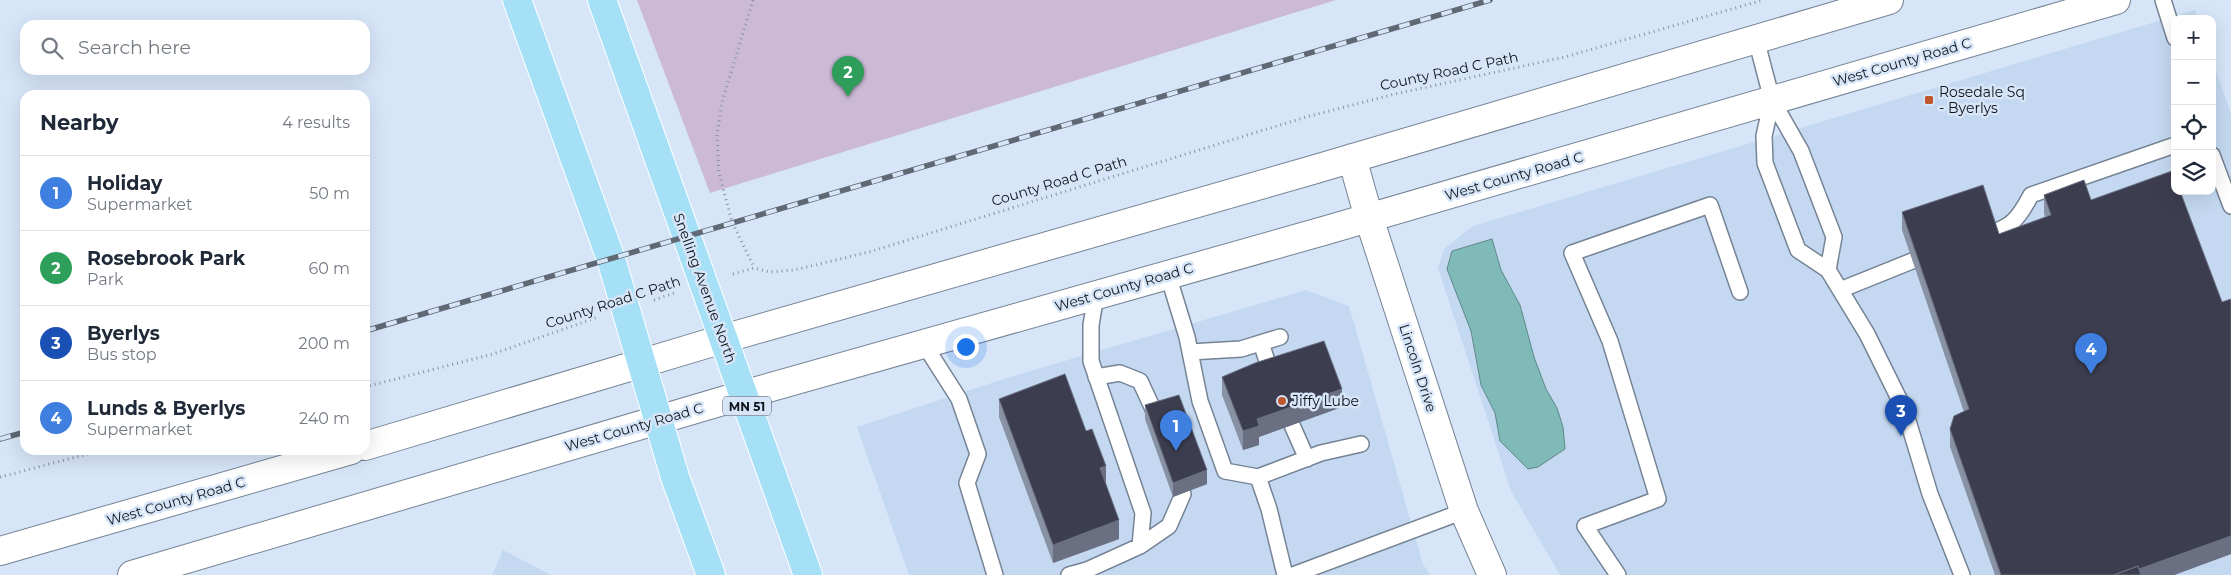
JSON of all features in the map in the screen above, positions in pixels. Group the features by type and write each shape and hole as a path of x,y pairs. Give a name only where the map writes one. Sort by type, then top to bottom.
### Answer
{"highway":[{"path":"517,0 611,259 675,477 712,575"},
{"name":"Snelling Avenue North","path":"602,0 702,284 808,575"}],"main road":[{"path":"370,445 723,338 1352,158 1889,0"},
{"name":"West County Road C","path":"132,575 743,395 1369,218 2116,0"},
{"name":"Lincoln Drive","path":"1352,158 1369,218 1464,511 1492,575"},
{"name":"West County Road C","path":"0,551 334,455"}],"lane":[{"path":"2163,0 2171,25"},
{"path":"1756,39 1772,100 1801,151 1834,237 1828,270"},
{"path":"1772,100 1764,136 1765,163 1798,250 1828,270 1867,334 1905,411 1930,494 1962,575"},
{"path":"1968,241 2004,229 2020,216 2031,195 2171,146"},
{"path":"2216,166 2231,206"},
{"path":"1618,575 1585,526 1658,499 1610,342 1572,253 1710,205 1740,292"},
{"path":"1840,290 1904,263 1950,247"},
{"path":"1168,275 1190,352 1200,401 1225,471 1258,477 1321,453 1361,444"},
{"path":"1096,295 1091,325 1090,361 1143,513 1140,546"},
{"path":"1190,352 1241,349 1280,337"},
{"path":"1261,343 1291,425 1306,459"},
{"path":"924,344 959,399 978,454 967,483 995,575"},
{"path":"1096,378 1120,373 1140,381 1157,414 1163,432"},
{"path":"1068,575 1087,570 1140,546 1169,526 1183,494 1171,458"},
{"path":"1258,477 1269,509 1285,575"},
{"path":"1294,575 1464,511"}],"path":[{"path":"754,0 722,102 717,136 719,173 732,222 754,268"},
{"name":"County Road C Path","path":"370,386 493,354 553,334 569,326 754,268 770,272 794,270 868,252 1306,117 1395,94 1565,58 1763,0"},
{"path":"0,477 84,455"}],"shaded area":[{"path":"637,0 1336,0 710,193"},
{"path":"2195,10 2197,15 2178,15"},
{"path":"2171,17 2171,195 2216,195 2216,71 2231,114 2231,575 1560,575 1511,491 1438,268 1444,249 1473,226"},
{"path":"1492,239 1501,270 1520,305 1534,357 1546,389 1557,408 1563,427 1565,449 1538,467 1528,469 1500,441 1495,413 1481,385 1471,331 1447,269 1452,251"},
{"path":"1306,290 1349,306 1423,564 1430,575 909,575 857,427 1010,377"},
{"path":"503,550 551,575 492,575"}],"building":[{"path":"2171,171 2171,195 2182,195 2222,302 2231,299 2231,536 2139,569 2138,566 2114,575 2001,575 1950,429 1954,416 1969,409 1902,212 1983,185 1999,234 2051,215 2044,195 2084,180 2091,200"},
{"name":"Jiffy Lube","path":"1324,341 1342,389 1257,419 1259,426 1243,431 1222,377 1255,363"},
{"path":"1065,374 1086,431 1092,429 1106,466 1100,468 1119,520 1053,545 999,399"},
{"path":"1179,395 1207,470 1173,483 1145,405"},
{"path":"2138,566 2141,575 2114,575"}],"railway":[{"path":"370,330 1490,0"},
{"path":"0,439 20,433"}],"place":[{"name":"Rosebrook Park","path":"848,97"},
{"name":"Rosedale Sq - Byerlys","path":"1929,100"},
{"name":"Lunds & Byerlys","path":"2091,374"},
{"name":"Jiffy Lube","path":"1282,401"},
{"name":"Byerlys","path":"1901,436"},
{"name":"Holiday","path":"1176,451"}]}
